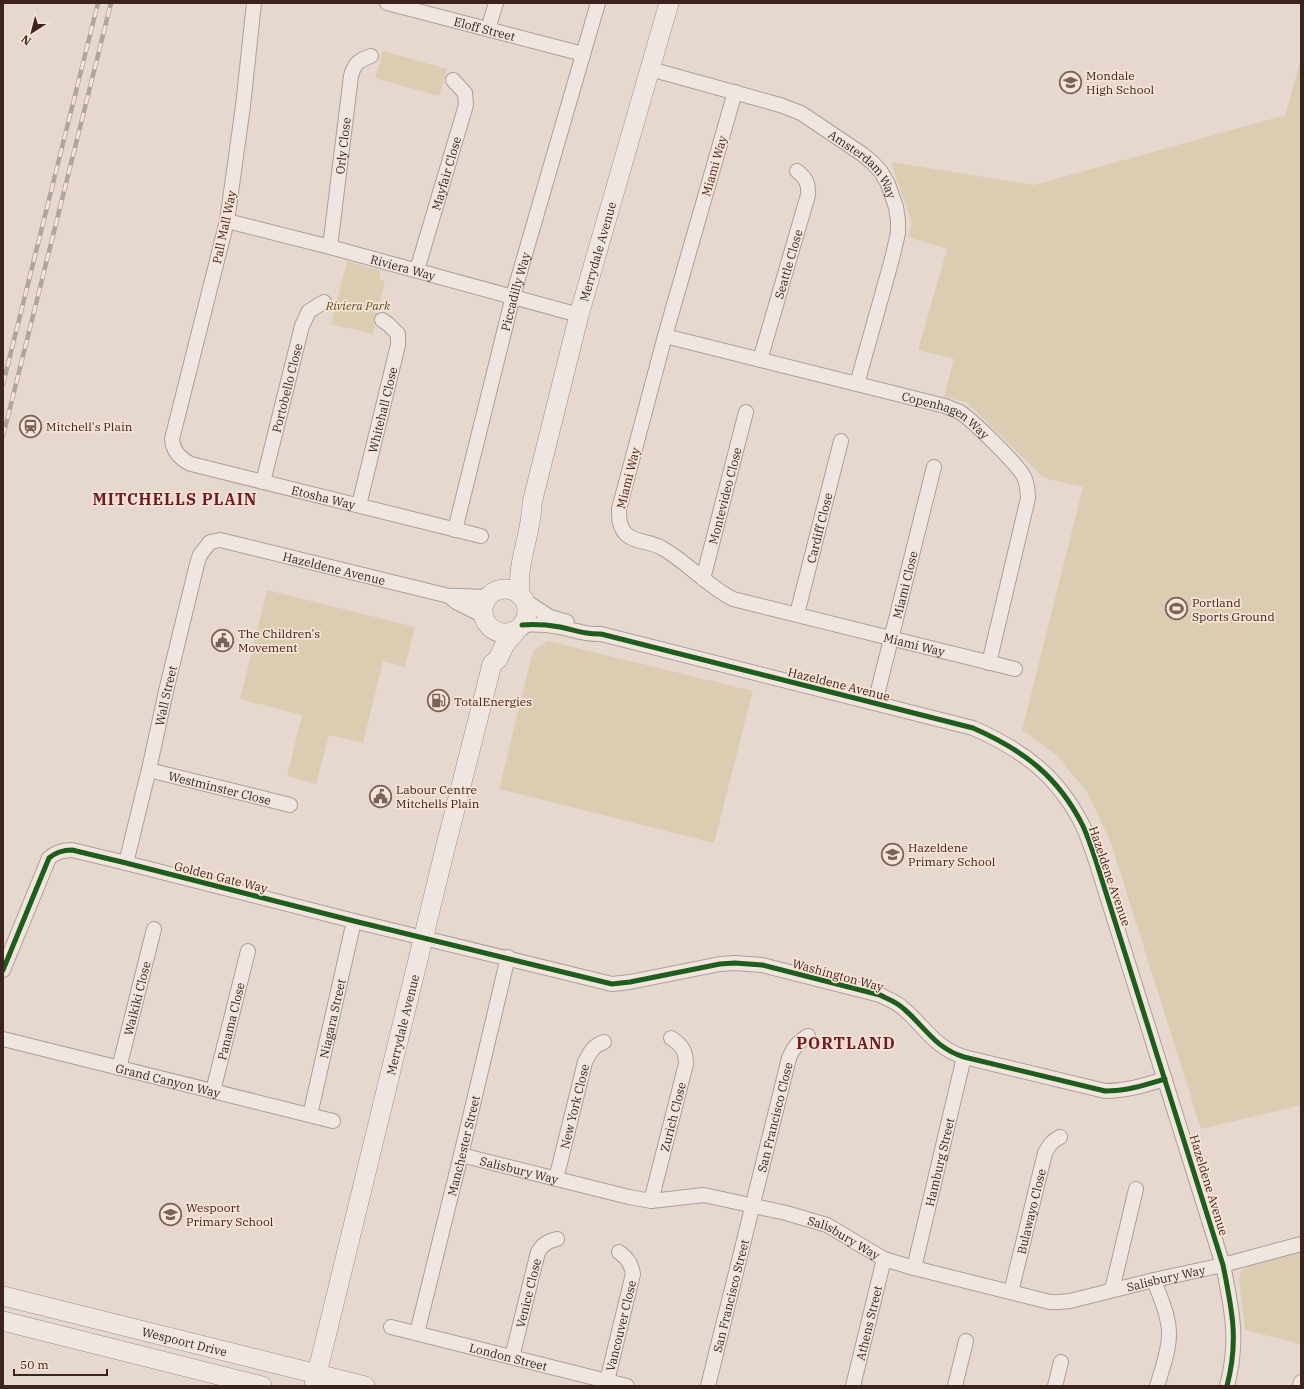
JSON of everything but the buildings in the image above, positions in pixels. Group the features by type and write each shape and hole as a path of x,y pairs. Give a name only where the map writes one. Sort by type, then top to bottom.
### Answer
{"street":[{"name":"Pall Mall Way","path":"173,447 172,439 227,221 242,114 254,3"},
{"name":"Eloff Street","path":"387,3 583,54"},
{"path":"488,29 496,3"},
{"name":"Piccadilly Way","path":"455,530 513,296 598,3"},
{"name":"Merrydale Avenue","path":"522,597 520,576 532,516 532,503 579,314 670,3"},
{"name":"Orly Close","path":"330,246 351,76 356,63 371,56"},
{"name":"Amsterdam Way","path":"650,69 780,105 801,113 862,154 873,163 888,184 896,207 898,221 897,242 857,384"},
{"name":"Mayfair Close","path":"417,270 466,105 465,93 453,80"},
{"name":"Miami Way","path":"735,92 664,336 619,509 621,526 625,533 630,537 661,547 682,561 723,594 733,599 1015,669"},
{"name":"Seattle Close","path":"760,360 808,195 807,181 797,172"},
{"name":"Riviera Way","path":"227,221 330,246 579,314"},
{"name":"Portobello Close","path":"264,482 302,326 309,311 324,302"},
{"name":"Whitehall Close","path":"359,505 398,345 398,334 382,320"},
{"name":"Copenhagen Way","path":"664,336 945,406 960,413 1011,461 1025,479 1028,498 989,663"},
{"name":"Montevideo Close","path":"703,579 746,412"},
{"name":"Cardiff Close","path":"797,614 841,441"},
{"name":"Etosha Way","path":"173,447 178,456 187,462 481,536"},
{"name":"Miami Close","path":"875,702 934,467"},
{"name":"Merrydale Avenue","path":"491,594 508,572 514,559 526,514 532,503"},
{"name":"Hazeldene Avenue","path":"220,540 449,596 480,598 491,594"},
{"name":"Wall Street","path":"126,863 149,770 166,691 200,555 210,542 220,540"},
{"path":"500,589 507,589 522,597 527,606 527,613 526,620 519,628 510,632 497,631 485,619 483,609 485,602 491,594 500,589"},
{"name":"Hazeldene Avenue","path":"449,596 456,602 485,619"},
{"name":"Hazeldene Avenue","path":"522,597 550,617 593,629 601,634 973,728 998,739 1024,755 1057,786 1083,826 1096,861 1223,1265 1234,1323 1232,1366 1227,1386"},
{"name":"Merrydale Avenue","path":"316,1380 331,1312 492,664 489,656 489,634 485,619"},
{"name":"Hazeldene Avenue","path":"519,628 532,624 550,626 591,635 601,634"},
{"name":"Merrydale Avenue","path":"492,664 498,659 502,650 519,628"},
{"name":"Westminster Close","path":"149,770 290,805"},
{"name":"Golden Gate Way","path":"3,970 44,867 49,858 64,850 72,850 126,863 354,921 508,957"},
{"name":"Niagara Street","path":"310,1115 354,921"},
{"name":"Waikiki Close","path":"119,1068 154,928"},
{"name":"Panama Close","path":"213,1091 248,951"},
{"name":"Washington Way","path":"508,957 612,984 630,982 720,964 734,963 762,966 880,995 895,1002 907,1011 946,1050 964,1057 1105,1090 1117,1091 1165,1079"},
{"name":"Manchester Street","path":"417,1333 508,957"},
{"name":"San Francisco Close","path":"752,1206 789,1058 795,1045 808,1036"},
{"name":"Zurich Close","path":"651,1201 686,1064 686,1056 683,1049 679,1043 671,1038"},
{"name":"Grand Canyon Way","path":"3,1039 333,1121"},
{"name":"New York Close","path":"556,1179 585,1062 593,1048 604,1042"},
{"name":"Hamburg Street","path":"914,1268 964,1057"},
{"name":"Bulawayo Close","path":"1011,1292 1045,1153 1049,1145 1060,1137"},
{"name":"Salisbury Way","path":"461,1155 629,1197 651,1201 704,1195 818,1222 827,1225 884,1259 1050,1302 1070,1301 1154,1280 1223,1265 1301,1244"},
{"path":"1112,1290 1136,1189"},
{"name":"San Francisco Street","path":"708,1386 752,1206"},
{"name":"Venice Close","path":"512,1357 538,1252 549,1240 557,1239"},
{"name":"Vancouver Close","path":"607,1381 633,1274 631,1264 627,1258 619,1252"},
{"name":"Athens Street","path":"853,1386 884,1259"},
{"path":"1154,1280 1164,1308 1169,1335 1157,1386"},
{"name":"Wespoort Drive","path":"3,1296 316,1380 365,1386"},
{"name":"Wespoort Drive","path":"3,1321 262,1386"},
{"name":"London Street","path":"391,1327 627,1386"},
{"path":"955,1386 966,1341"},
{"path":"1055,1386 1061,1362"},
{"path":"1300,1386 1301,1382"}],"green space":[{"path":"383,51 447,69 439,96 375,78"},
{"name":"Portland Sports Ground","path":"1301,59 1301,1105 1201,1129 1111,843 1087,792 1056,755 1022,730 1083,487 1044,478 966,402 944,397 954,359 918,350 947,249 908,237 912,224 891,162 1034,185 1285,115"},
{"name":"Riviera Park","path":"347,261 381,271 379,279 385,281 373,334 331,324"},
{"path":"267,590 415,627 405,667 383,661 363,743 329,735 316,784 287,776 302,715 240,699"},
{"path":"548,641 753,691 714,843 499,789 533,651"},
{"path":"1301,1253 1300,1344 1245,1330 1239,1279 1241,1271 1248,1266"}],"railway":[{"path":"3,384 98,3"},
{"path":"3,436 111,3"}],"cycle path":[{"path":"522,625 560,627 586,633 601,634 973,728 991,736 1023,755 1050,779 1073,808 1083,826 1096,861 1223,1265 1233,1325 1233,1354 1227,1386"},
{"path":"3,970 49,858 54,854 66,850 72,850 612,984 630,982 720,964 735,963 762,965 880,995 901,1007 938,1043 954,1053 964,1057 1105,1091 1128,1089 1165,1079"}],"place":[{"name":"Mondale High School","path":"1070,82"},
{"name":"Mitchell's Plain","path":"30,426"},
{"name":"Portland Sports Ground","path":"1177,609"},
{"name":"The Children's Movement","path":"223,640"},
{"name":"TotalEnergies","path":"439,701"},
{"name":"Labour Centre Mitchells Plain","path":"381,796"},
{"name":"Hazeldene Primary School","path":"893,854"},
{"name":"Wespoort Primary School","path":"170,1214"}],"district":[{"name":"MITCHELLS PLAIN","path":"175,499"},
{"name":"PORTLAND","path":"846,1043"}]}
